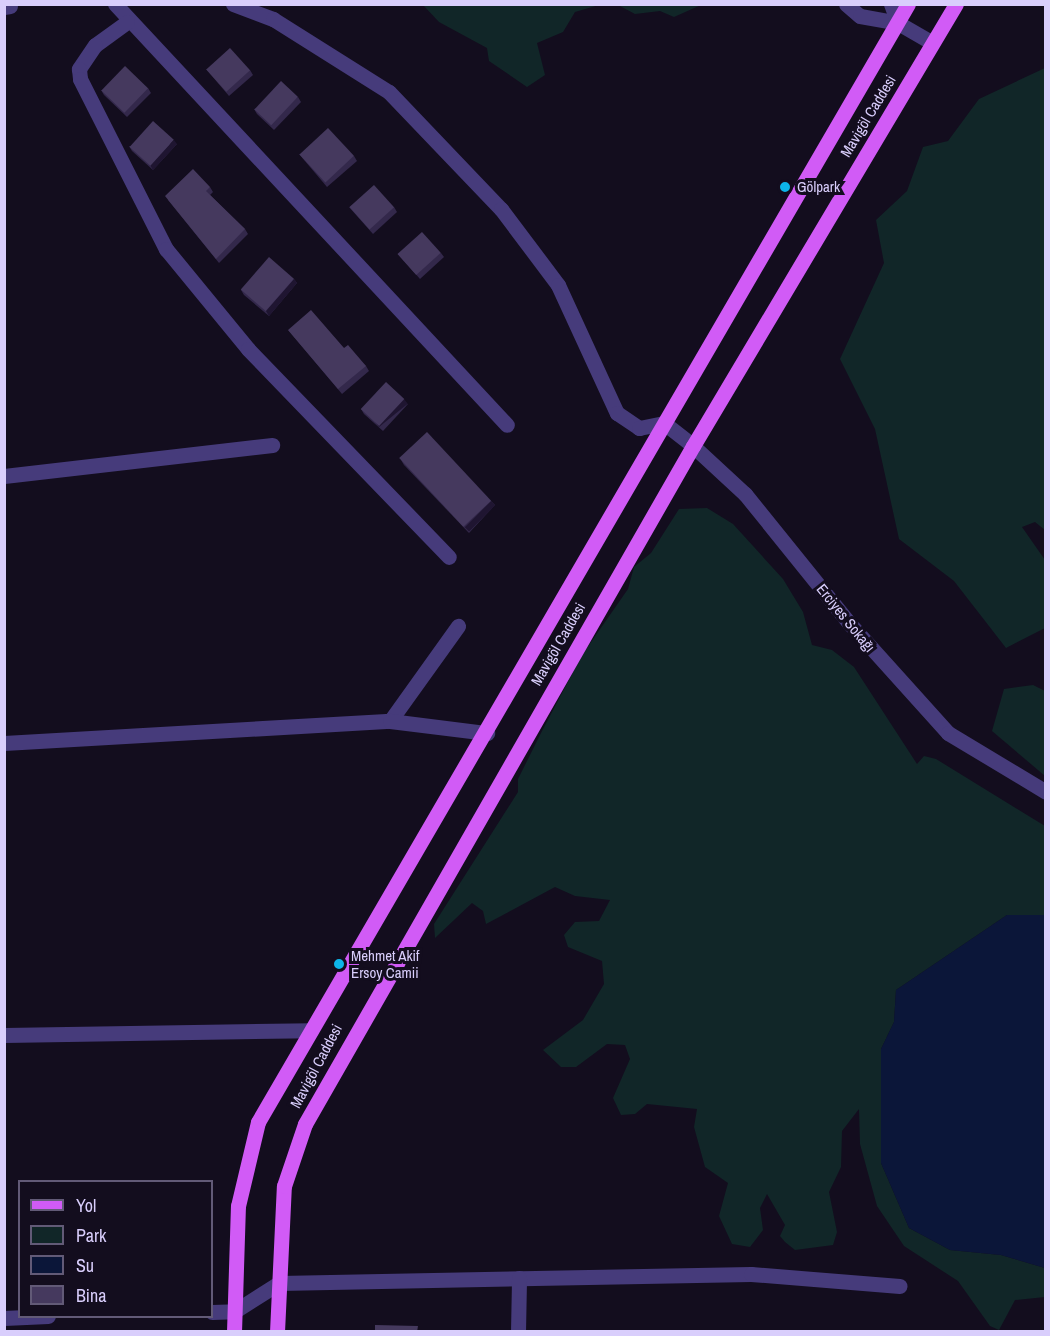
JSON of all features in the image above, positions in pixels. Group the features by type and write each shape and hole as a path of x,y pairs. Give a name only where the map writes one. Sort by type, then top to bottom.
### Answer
{"main road":[{"name":"Mavigöl Caddesi","path":"234,1332 238,1206 246,1152 310,1030 487,733 908,4"},
{"name":"Mavigöl Caddesi","path":"277,1332 284,1186 305,1124 693,446 956,4"}],"street":[{"path":"115,4 127,22 507,425"},
{"path":"233,4 273,18 389,92 501,209 558,285 617,413 639,428 664,423"},
{"path":"846,4 860,16 898,23 932,43"},
{"path":"891,4 898,23"},
{"path":"127,22 95,45 79,69 80,80 166,249 248,349 449,557"},
{"name":"Erciyes Sokağı","path":"664,423 693,446 745,494 856,631 948,733 1046,792"},
{"path":"4,476 272,445"},
{"path":"390,721 458,626"},
{"path":"4,743 390,721 487,733"},
{"path":"4,1035 310,1030"},
{"path":"213,1312 235,1311 279,1284 751,1274 900,1286"},
{"path":"518,1332 519,1278"}],"green space":[{"path":"423,5 599,5 575,12 563,32 537,43 545,75 527,87 489,61 487,48 439,22"},
{"path":"618,5 701,5 674,17 660,11 635,14"},
{"path":"1045,68 1045,530 1035,522 1022,527 1045,560 1045,628 1006,648 954,581 899,539 875,429 840,359 884,263 876,220 907,191 923,147 948,141 979,99"},
{"path":"707,508 733,524 783,579 803,612 812,645 832,650 854,667 917,764 924,756 936,759 1045,826 1045,915 1007,915 896,990 894,1022 881,1049 881,1163 909,1228 950,1250 1001,1255 1045,1268 1045,1297 1015,1300 999,1330 990,1326 958,1281 904,1246 877,1206 860,1144 859,1109 842,1131 841,1167 829,1192 837,1232 833,1245 795,1250 780,1236 785,1225 767,1194 760,1208 763,1230 750,1247 732,1244 719,1216 728,1183 705,1167 694,1127 697,1109 647,1104 635,1114 621,1115 613,1098 630,1059 625,1045 607,1044 576,1067 561,1067 543,1050 583,1020 604,984 602,961 568,947 564,935 575,922 599,921 610,900 575,896 555,887 486,924 483,911 472,903 435,938 434,924 518,792 518,779 542,731 582,655 628,589 634,567 651,553 679,509"},
{"path":"1033,685 1045,691 1045,776 992,731 1004,689"}],"water":[{"path":"1007,915 1045,915 1045,1268 1001,1255 950,1250 909,1228 881,1163 881,1049 894,1022 896,990"}],"building":[{"path":"230,48 250,70 226,92 206,69"},
{"path":"125,66 148,88 124,113 101,90"},
{"path":"281,81 298,97 271,125 254,110"},
{"path":"153,121 174,140 150,166 130,147"},
{"path":"328,128 354,156 325,182 299,155"},
{"path":"193,169 210,187 206,191 245,229 216,259 165,196"},
{"path":"374,185 394,207 370,229 349,207"},
{"path":"422,232 441,253 416,275 397,254"},
{"path":"269,257 294,279 266,311 241,289"},
{"path":"311,310 344,348 348,345 366,366 338,389 288,330"},
{"path":"386,382 404,399 379,426 361,409"},
{"path":"427,432 491,501 463,527 399,458"},
{"path":"375,1325 418,1326 417,1332 375,1332"}],"place":[{"name":"Gölpark","path":"785,187"},
{"name":"Mehmet Akif Ersoy Camii","path":"339,964"}]}
